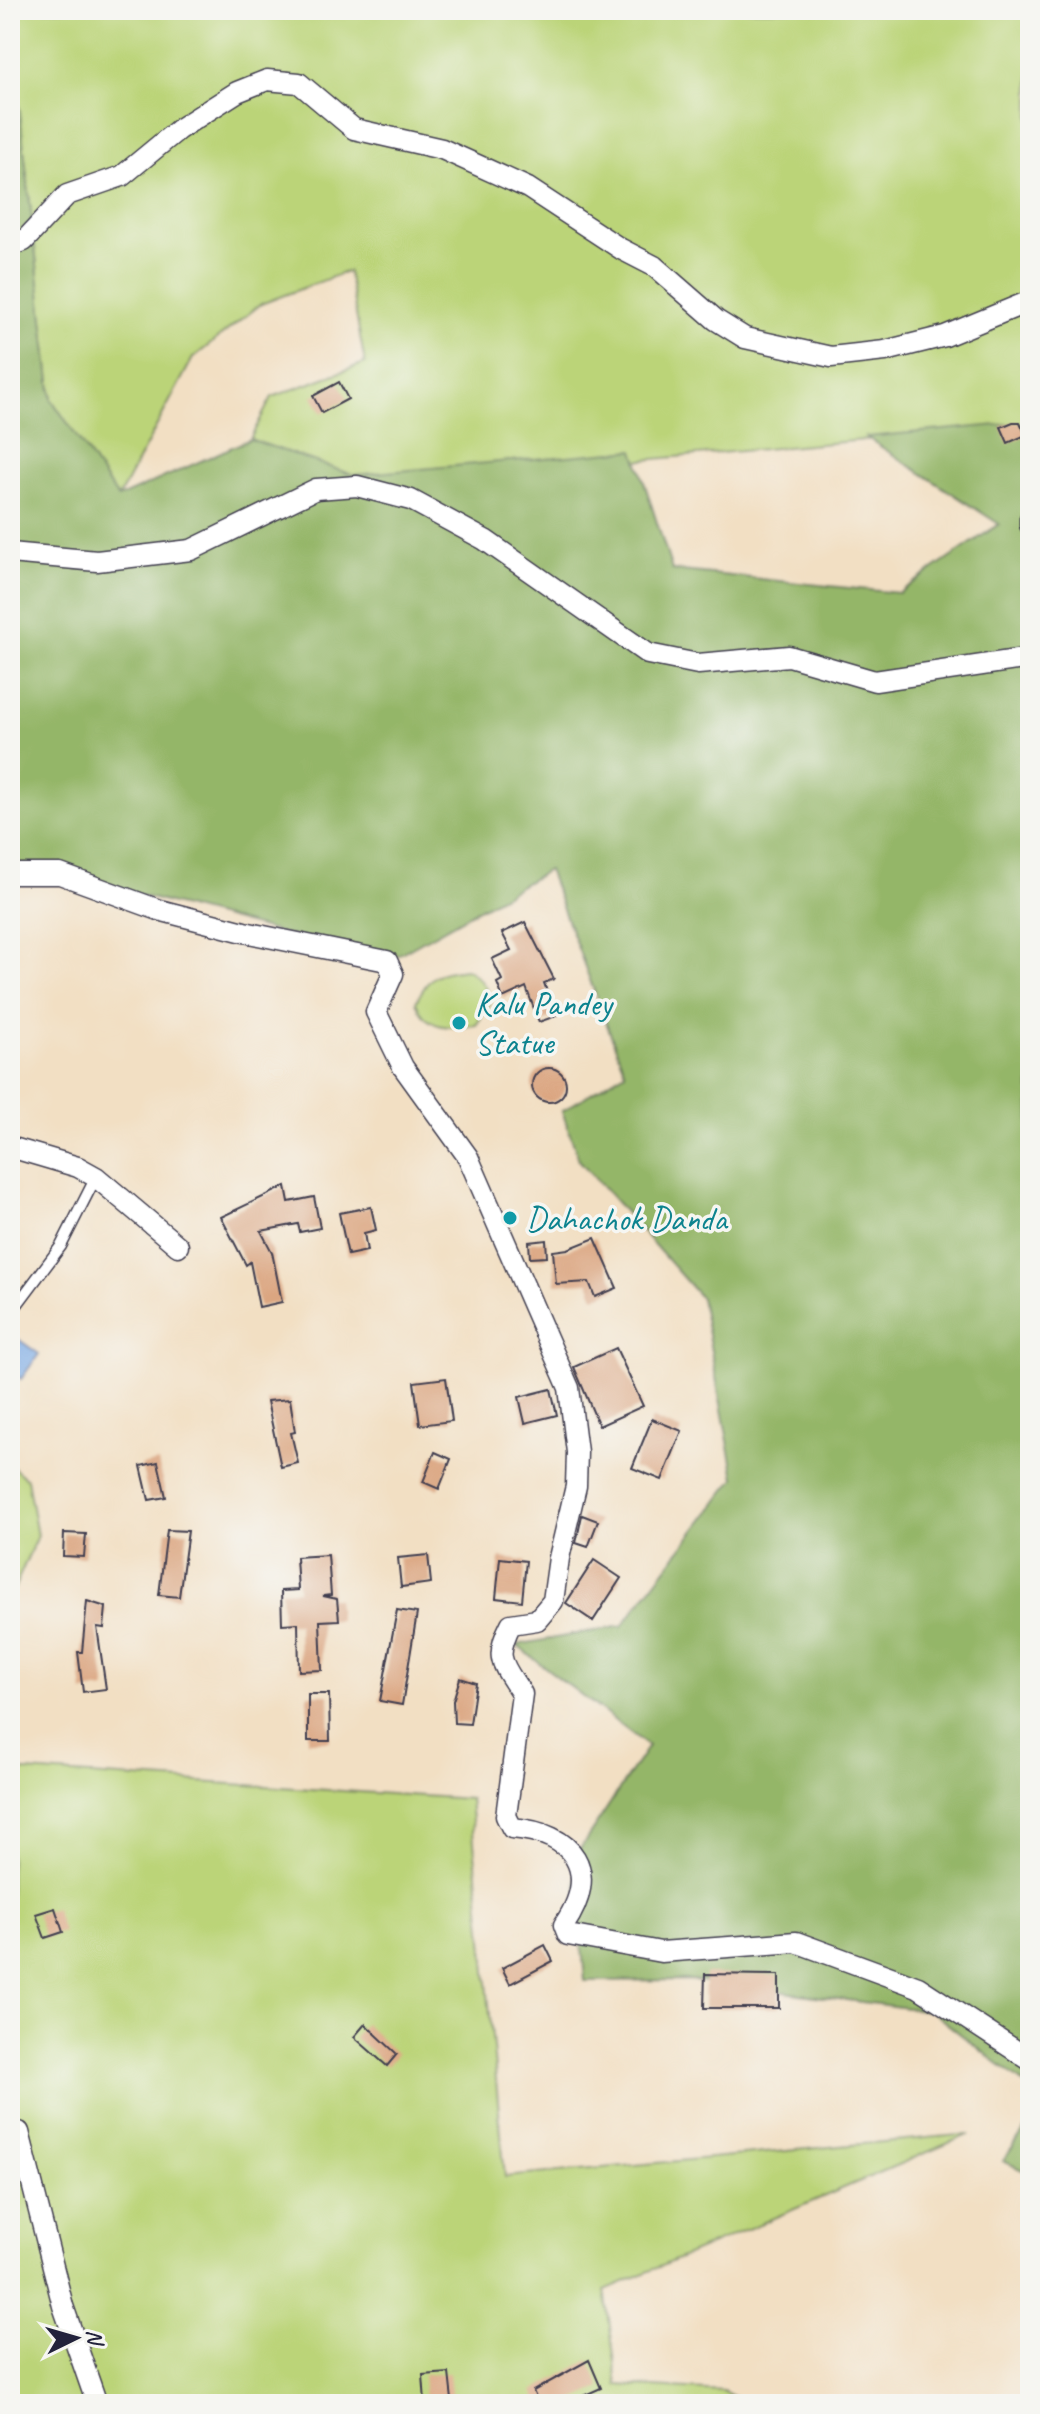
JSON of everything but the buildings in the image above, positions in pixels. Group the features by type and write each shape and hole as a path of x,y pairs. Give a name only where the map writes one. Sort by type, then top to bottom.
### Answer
{"street":[{"path":"10,246 24,241 67,195 122,176 179,129 237,92 267,80 299,83 354,129 442,149 528,188 654,266 716,320 745,338 831,357 885,351 945,336 1030,301"},
{"path":"10,553 97,561 191,550 316,489 357,486 411,500 485,540 648,654 698,664 789,656 875,681 1030,658"},
{"path":"10,874 60,874 159,910 244,932 387,961 393,974 376,1012 380,1023 403,1067 468,1157 569,1388 577,1452 576,1486 559,1558 553,1601 537,1620 511,1624 500,1647 502,1664 522,1694 506,1816 512,1828 531,1829 552,1838 568,1849 579,1864 583,1888 564,1925 568,1935 661,1952 796,1942 918,1987 1030,2060"},
{"path":"10,1147 78,1167 96,1177 178,1246"},
{"path":"19,2132 63,2306 97,2404"}],"lane":[{"path":"10,1314 61,1246 96,1177"}],"green space":[{"path":"10,10 1030,10 1030,425 357,486 250,439 272,397 365,363 348,271 261,304 193,358 118,498 52,400 20,113 10,64"},
{"path":"10,64 20,113 52,400 118,498 250,439 353,475 634,450 672,570 899,593 999,524 866,437 1030,422 1030,2089 931,2011 692,1980 585,1981 574,1858 648,1746 516,1645 622,1626 735,1478 701,1298 579,1160 562,1111 625,1072 548,870 387,961 60,874 10,875"},
{"path":"466,969 486,988 490,1005 476,1025 448,1027 433,1023 420,1011 416,1002 426,985 435,976"},
{"path":"10,1465 27,1479 37,1536 10,1598"},
{"path":"10,1770 470,1799 505,2177 970,2134 605,2290 618,2385 723,2391 748,2404 10,2404 10,2107 26,2161 10,2102"},
{"path":"1030,2123 1030,2173 1003,2161"}],"water":[{"path":"11,1334 39,1354 21,1379 10,1371"}],"place":[{"name":"Kalu Pandey Statue","path":"459,1023"},
{"name":"Dahachok Danda","path":"510,1218"}]}
